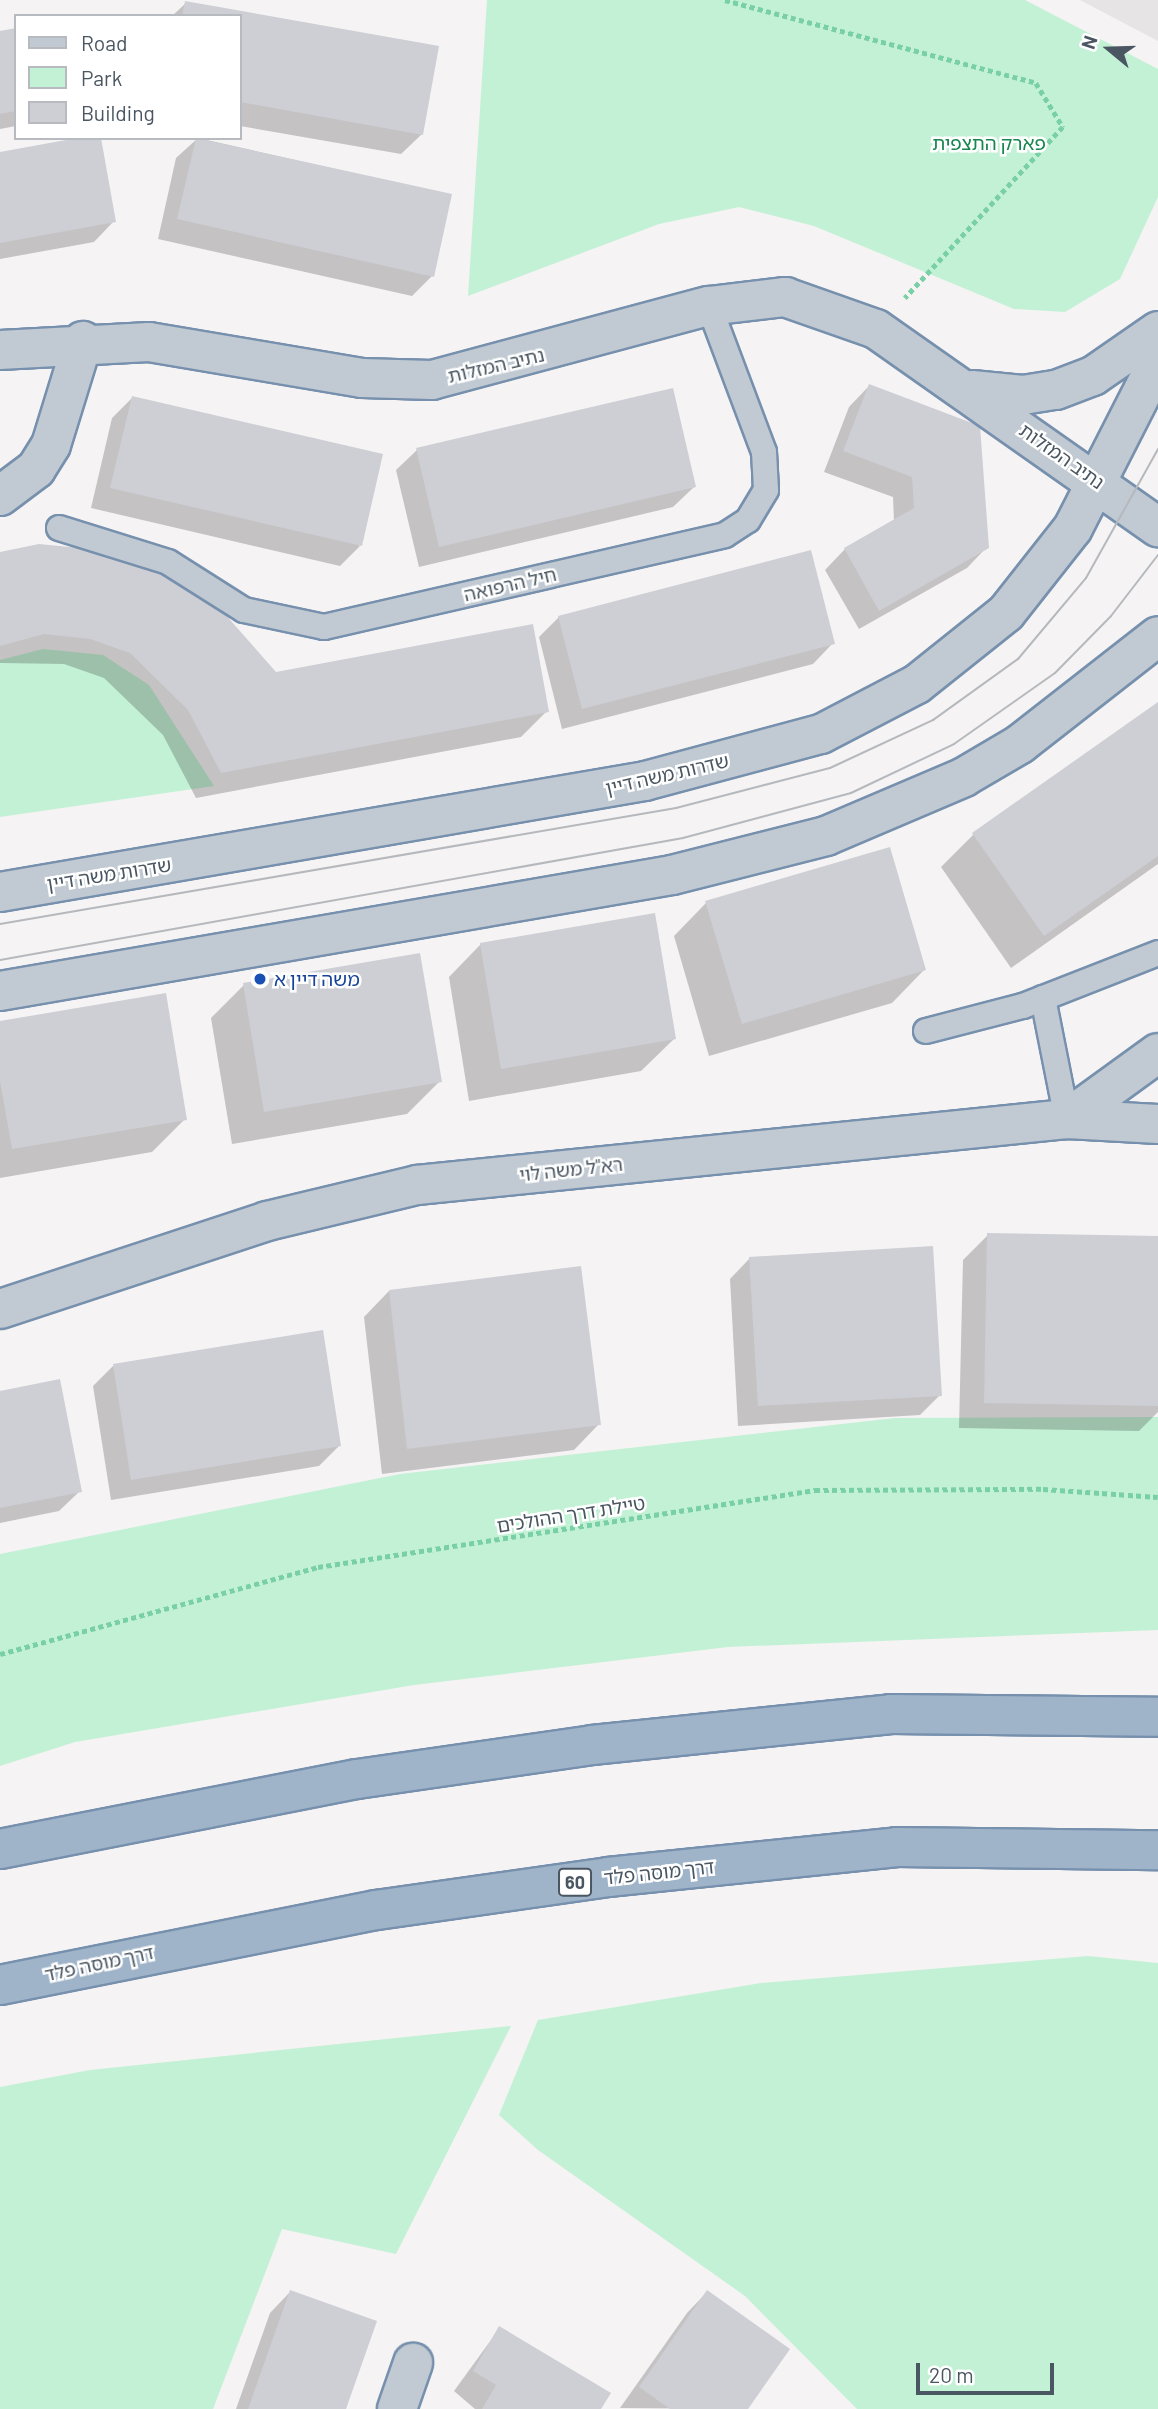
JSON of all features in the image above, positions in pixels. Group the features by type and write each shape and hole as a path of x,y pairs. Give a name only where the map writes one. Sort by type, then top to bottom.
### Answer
{"highway":[{"path":"0,1849 357,1779 592,1745 891,1714 1158,1717"},
{"name":"דרך מוסה פלד","path":"0,1985 377,1910 608,1877 897,1847 1158,1850"}],"street":[{"name":"נתיב המזלות","path":"0,350 83,341 149,342 362,378 432,380 709,306 785,297 876,329 1098,481 1158,527"},
{"name":"נתיב המזלות","path":"964,388 994,395 1056,390 1093,376 1158,331"},
{"path":"0,496 36,470 51,445 83,341"},
{"name":"שדרות משה דיין","path":"0,892 645,782 821,734 917,684 1006,613 1073,528 1158,361"},
{"path":"0,991 672,874 815,839 900,807 1020,744 1158,636"},
{"path":"1067,1119 1158,1053"},
{"name":"רא\"ל משה לוי","path":"0,1308 267,1222 417,1185 1067,1119 1158,1124"},
{"path":"397,2409 414,2363"}],"lane":[{"name":"חיל הרפואה","path":"59,528 168,562 244,610 324,627 724,535 748,520 766,490 764,452 709,306"},
{"path":"926,1031 1043,998 1158,953"},
{"path":"1043,998 1067,1119"}],"path":[{"path":"724,0 1036,83 1063,127 876,329"},
{"name":"טיילת דרך ההולכים","path":"0,1654 317,1567 815,1490 1043,1489 1158,1497"}],"shaded area":[{"path":"1080,0 1158,0 1158,41"}],"green space":[{"name":"פארק התצפית","path":"487,0 1025,0 1158,69 1158,197 1120,279 1065,312 1014,309 814,226 739,207 659,224 468,296"},
{"path":"43,649 103,655 149,685 214,786 0,817 0,660"},
{"path":"1158,1417 1158,1630 728,1647 414,1685 75,1742 0,1766 0,1554 400,1474 895,1418"},
{"path":"1088,1956 1158,1963 1158,2409 857,2409 745,2296 538,2150 499,2115 538,2020 761,1983"},
{"path":"511,2026 396,2254 282,2229 213,2409 0,2409 0,2087 90,2070"}],"building":[{"path":"185,1 439,46 423,135 242,102 242,14 182,14"},
{"path":"14,28 14,111 0,114 0,31"},
{"path":"66,140 101,140 116,222 0,243 0,152"},
{"path":"196,140 452,194 434,277 177,219"},
{"path":"869,384 980,426 989,548 879,611 844,548 914,508 912,477 843,451"},
{"path":"673,388 696,487 439,547 416,448"},
{"path":"132,396 383,454 362,546 110,488"},
{"path":"39,544 110,551 174,573 225,614 276,672 533,624 549,712 221,773 188,710 130,653 90,639 44,634 0,646 0,552"},
{"path":"811,550 835,644 582,709 558,616"},
{"path":"1158,702 1158,856 1044,936 972,833"},
{"path":"890,847 926,970 742,1024 705,901"},
{"path":"655,913 676,1039 501,1069 480,943"},
{"path":"420,953 442,1082 264,1112 243,983"},
{"path":"166,993 187,1120 12,1149 0,1081 0,1021"},
{"path":"987,1233 1158,1236 1158,1406 984,1403"},
{"path":"933,1246 942,1396 758,1406 749,1257"},
{"path":"581,1266 601,1425 407,1449 389,1290"},
{"path":"323,1330 341,1446 131,1480 113,1364"},
{"path":"60,1379 82,1492 0,1508 0,1391"},
{"path":"290,2290 377,2321 346,2409 248,2409"},
{"path":"707,2290 790,2349 748,2409 670,2409 639,2387"},
{"path":"499,2326 611,2393 601,2409 482,2409 496,2385 473,2371"}],"tram line":[{"path":"0,924 676,808 830,768 933,720 1018,659 1086,578 1158,449"},
{"path":"0,960 683,838 851,793 954,744 1055,673 1111,616 1158,555"}],"place":[{"name":"משה דיין א","path":"260,979"}]}
